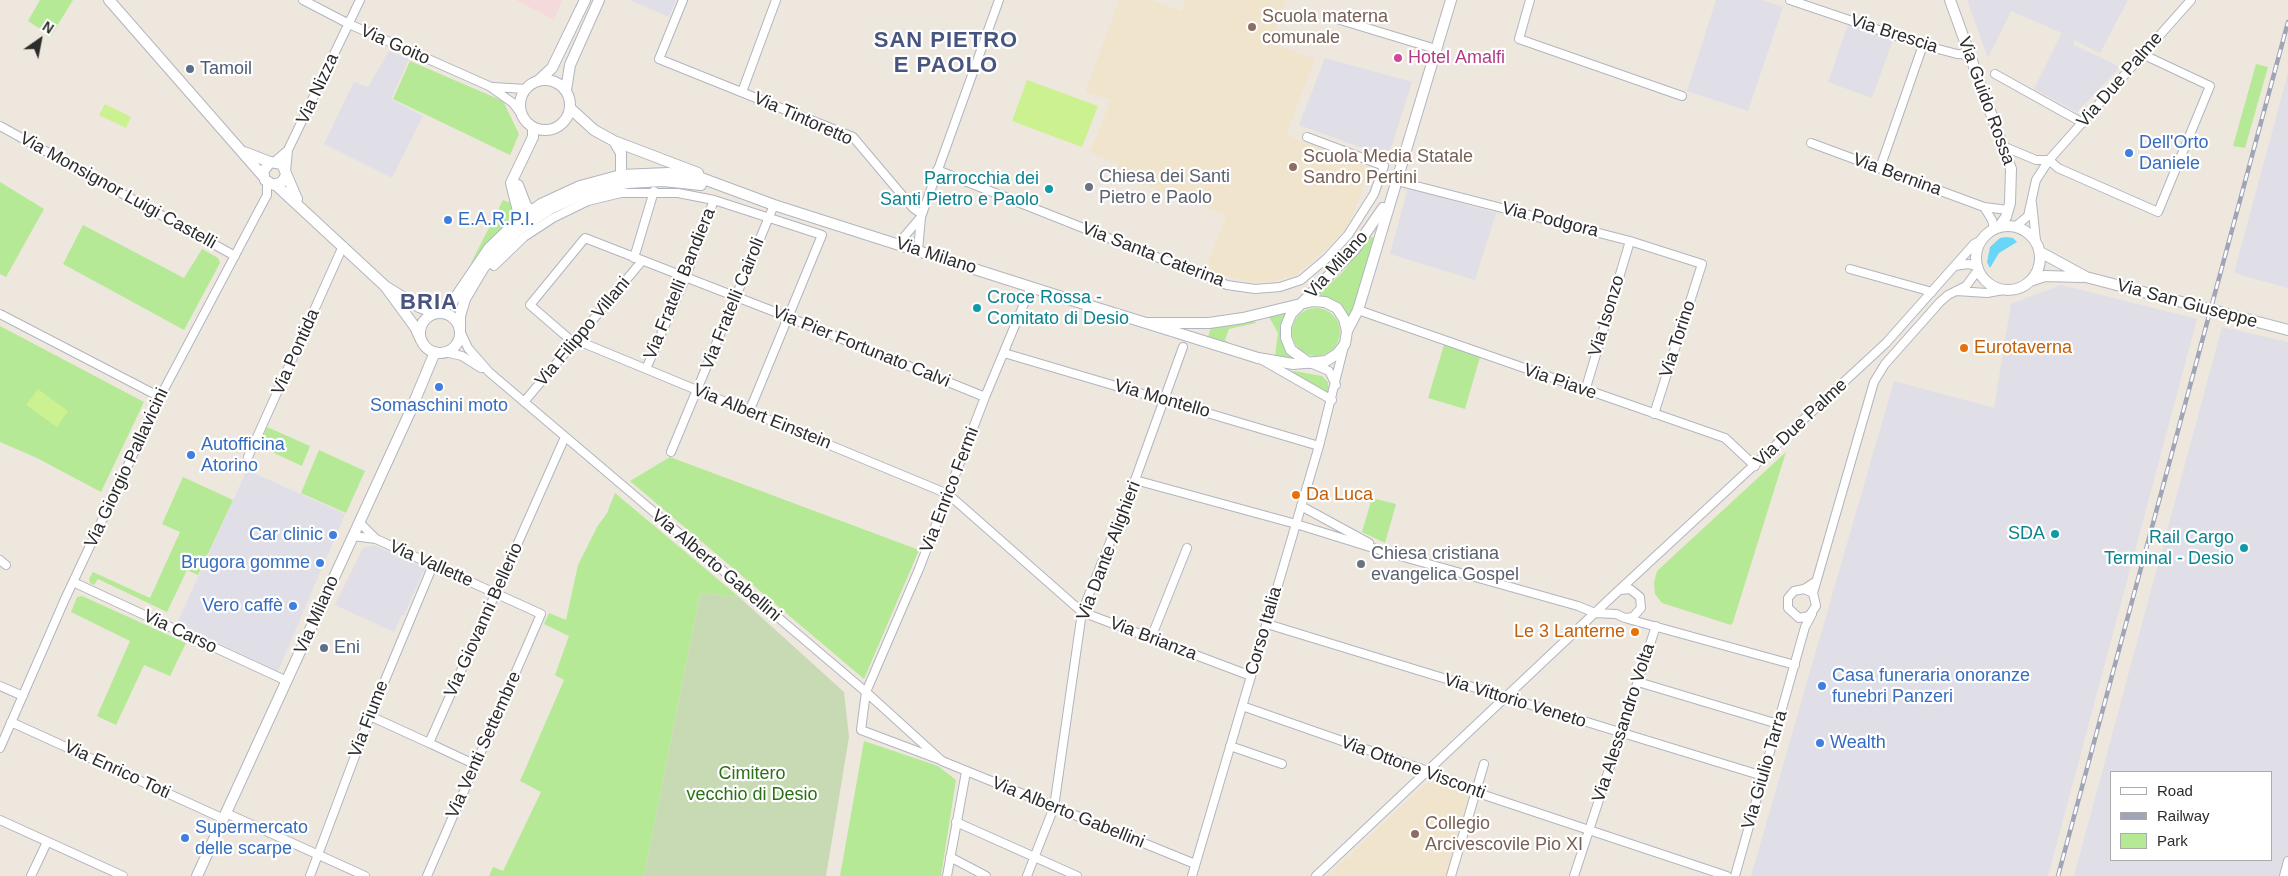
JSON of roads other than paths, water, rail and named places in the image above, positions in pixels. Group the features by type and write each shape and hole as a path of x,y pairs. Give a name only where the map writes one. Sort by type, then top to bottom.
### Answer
{"main road":[{"path":"109,0 269,181 303,209 385,286 415,327 426,348 440,352 457,344 460,331 457,322 452,316 420,307 385,286"},
{"path":"520,219 511,182 533,137 533,128 522,115 520,101 526,88 552,68 585,0"},
{"path":"533,128 549,130 557,128 568,117 571,109 566,90 570,64 599,0"},
{"name":"Via Milano","path":"1347,331 1358,310 1450,0"},
{"name":"Via Guido Rossa","path":"1950,0 2005,147 2012,177 2009,206 2015,226"},
{"path":"537,81 553,81 566,90"},
{"name":"Via Milano","path":"571,109 594,130 614,141 695,172 727,189"},
{"path":"614,141 621,153 621,176"},
{"path":"241,151 282,164 293,194 303,209"},
{"path":"269,181 264,169 272,162"},
{"path":"516,171 518,192 530,210"},
{"path":"269,181 282,182 286,173"},
{"name":"Via Milano","path":"436,313 453,301 479,260 530,210 580,186 621,176 668,173 701,178 774,205 1256,357 1293,364 1309,362"},
{"name":"Via Milano","path":"608,188 621,176"},
{"name":"Via Milano","path":"460,331 464,303 484,267 517,231 550,209 586,193 628,183 663,181 727,189"},
{"name":"Via Milano","path":"1146,323 1209,323 1243,318 1301,304 1354,250 1391,194"},
{"name":"Via Guido Rossa","path":"1996,228 2009,206"},
{"name":"Via Milano","path":"530,210 550,209"},
{"path":"2015,226 2024,229 2036,241 2040,252 2039,266 2030,281 2015,289 2003,290 1988,283 1977,268 1976,254 1981,240 1996,228 2015,226"},
{"name":"Via San Giuseppe","path":"2040,252 2086,278"},
{"name":"Via San Giuseppe","path":"2030,281 2045,276 2086,278 2288,330"},
{"path":"1312,301 1325,302 1336,308 1344,319 1347,331 1345,344 1337,354 1326,361 1309,362 1291,350 1286,338 1286,326 1291,314 1301,304 1312,301"},
{"path":"421,340 420,331 422,323 436,313"},
{"name":"Via Milano","path":"197,876 359,522 440,352"}],"street":[{"name":"Via Goito","path":"303,0 349,24 489,86 512,103 522,115"},
{"name":"Via Nizza","path":"286,173 288,150 360,0"},
{"name":"Via Tintoretto","path":"683,0 658,59 853,136 913,208 922,215"},
{"path":"742,92 776,0"},
{"path":"918,251 922,215 999,0"},
{"path":"1530,0 1519,39 1682,96"},
{"name":"Via Brescia","path":"1790,0 1923,45 1957,54 1970,54"},
{"name":"Via Due Palme","path":"2015,226 2028,216 2036,180 2049,160 2191,0"},
{"path":"1328,16 1436,49"},
{"path":"1880,168 1923,45"},
{"path":"2005,147 2036,160 2049,160 2058,168 2158,212 2210,86 2144,55"},
{"path":"1995,74 2083,122"},
{"name":"Via Goito","path":"489,86 526,88"},
{"name":"Via Monsignor Luigi Castelli","path":"0,126 235,256"},
{"name":"Via Santa Caterina","path":"937,170 1227,285 1256,289 1280,287 1301,280 1327,258 1348,235 1374,194 1384,166 1307,137"},
{"name":"Via Bernina","path":"1810,143 1984,208 2009,206"},
{"name":"Via Nizza","path":"272,162 288,150"},
{"name":"Via Giorgio Pallavicini","path":"0,748 73,582 160,397 267,194 269,181"},
{"name":"Via Podgora","path":"1396,181 1630,241 1702,264"},
{"path":"494,266 524,237 553,218 588,201 621,192 654,191 678,193 714,200 822,235 749,412"},
{"name":"Via Filippo Villani","path":"524,402 575,342 638,260 654,191"},
{"name":"Via Due Palme","path":"2031,199 2036,241"},
{"name":"Via Fratelli Bandiera","path":"646,369 685,278 714,200"},
{"name":"Via Fratelli Cairoli","path":"671,452 774,205"},
{"path":"1984,208 1996,228"},
{"path":"898,244 922,215"},
{"name":"Via Albert Einstein","path":"638,260 585,238 530,305 575,342 646,369 948,494"},
{"name":"Via Due Palme","path":"1316,876 1506,699 1617,592 1886,343 1974,244 1981,240"},
{"name":"Via Isonzo","path":"1585,390 1630,241"},
{"name":"Via Pontida","path":"248,457 343,246"},
{"name":"Via Pier Fortunato Calvi","path":"638,260 788,317 985,397"},
{"name":"Via Torino","path":"1654,414 1702,264"},
{"path":"1805,627 1816,606 1813,593 1815,582 1874,382 1885,364 1940,302 1966,286 1977,268 1968,264 1955,266"},
{"path":"1850,269 1932,292"},
{"name":"Via Enrico Fermi","path":"861,730 866,692 919,570 985,397 1030,287"},
{"path":"1956,291 1987,293 2003,290"},
{"name":"Via Piave","path":"1358,310 1725,438 1754,466"},
{"path":"0,314 160,397"},
{"name":"Via Alberto Gabellini","path":"460,331 468,348 489,372 866,692 942,761"},
{"name":"Corso Italia","path":"1192,876 1319,446 1345,344"},
{"name":"Via Dante Alighieri","path":"1027,876 1054,807 1082,612 1135,480 1184,347"},
{"name":"Via Alberto Gabellini","path":"440,352 462,356 489,372"},
{"name":"Via Montello","path":"1004,354 1319,446"},
{"path":"1256,357 1332,400"},
{"path":"1309,362 1329,372 1336,385"},
{"name":"Via Giovanni Bellerio","path":"429,743 565,438"},
{"path":"1135,480 1296,524 1386,552 1578,606 1595,613 1616,614 1795,665"},
{"name":"Via Brianza","path":"948,494 1082,612 1251,676"},
{"path":"1301,506 1386,552"},
{"name":"Via Vallette","path":"359,522 376,539"},
{"name":"Via Vallette","path":"353,536 376,539 541,614"},
{"path":"1150,638 1186,548"},
{"name":"Via Fiume","path":"310,876 370,716 433,565"},
{"path":"1628,618 1636,616 1641,608 1641,599 1635,591 1635,582 1640,572"},
{"name":"Via Carso","path":"73,582 287,681"},
{"path":"1812,614 1804,618 1794,616 1787,603 1794,591 1804,589 1815,582"},
{"path":"1616,614 1612,603 1617,592 1628,589 1635,591"},
{"path":"1804,589 1813,593"},
{"path":"1641,608 1652,625"},
{"name":"Via Venti Settembre","path":"427,876 541,614"},
{"path":"1804,618 1805,627"},
{"name":"Via Vittorio Veneto","path":"1266,624 1506,699 1763,776"},
{"name":"Via Alessandro Volta","path":"1574,876 1638,682 1652,625"},
{"name":"Via Giulio Tarra","path":"1735,876 1805,627"},
{"path":"1638,682 1778,724"},
{"path":"0,686 23,696"},
{"name":"Via Ottone Visconti","path":"1242,706 1428,771 1476,792 1727,876"},
{"path":"370,716 476,765"},
{"name":"Via Enrico Toti","path":"11,722 365,876"},
{"name":"Via Alberto Gabellini","path":"861,730 1195,864"},
{"path":"1230,746 1282,764"},
{"path":"1451,876 1484,764"},
{"path":"947,876 966,772"},
{"path":"0,820 123,876"},
{"path":"956,822 1077,876"},
{"path":"31,876 47,842"},
{"path":"950,857 986,876"},
{"path":"2284,876 2288,861"}],"water":[{"path":"2000,238 2013,238 2017,242 1999,253 1990,268 1987,262 1990,247"}],"railway":[{"path":"2058,876 2288,22"}],"place":[{"name":"Scuola materna comunale","path":"1252,27"},
{"name":"Hotel Amalfi","path":"1398,58"},
{"name":"Tamoil","path":"190,69"},
{"name":"Dell'Orto Daniele","path":"2129,153"},
{"name":"Scuola Media Statale Sandro Pertini","path":"1293,167"},
{"name":"Chiesa dei Santi Pietro e Paolo","path":"1089,187"},
{"name":"Parrocchia dei Santi Pietro e Paolo","path":"1049,189"},
{"name":"E.A.R.P.I.","path":"448,220"},
{"name":"Croce Rossa - Comitato di Desio","path":"977,308"},
{"name":"Eurotaverna","path":"1964,348"},
{"name":"Somaschini moto","path":"439,387"},
{"name":"Autofficina Atorino","path":"191,455"},
{"name":"Da Luca","path":"1296,495"},
{"name":"SDA","path":"2055,534"},
{"name":"Car clinic","path":"333,535"},
{"name":"Rail Cargo Terminal - Desio","path":"2244,548"},
{"name":"Brugora gomme","path":"320,563"},
{"name":"Chiesa cristiana evangelica Gospel","path":"1361,564"},
{"name":"Vero caffè","path":"293,606"},
{"name":"Le 3 Lanterne","path":"1635,632"},
{"name":"Eni","path":"324,648"},
{"name":"Casa funeraria onoranze funebri Panzeri","path":"1822,686"},
{"name":"Wealth","path":"1820,743"},
{"name":"Collegio Arcivescovile Pio XI","path":"1415,834"},
{"name":"Supermercato delle scarpe","path":"185,838"}],"district":[{"name":"SAN PIETRO E PAOLO","path":"946,54"},
{"name":"BRIA","path":"429,303"}],"park label":[{"name":"Cimitero vecchio di Desio","path":"752,784"}]}
